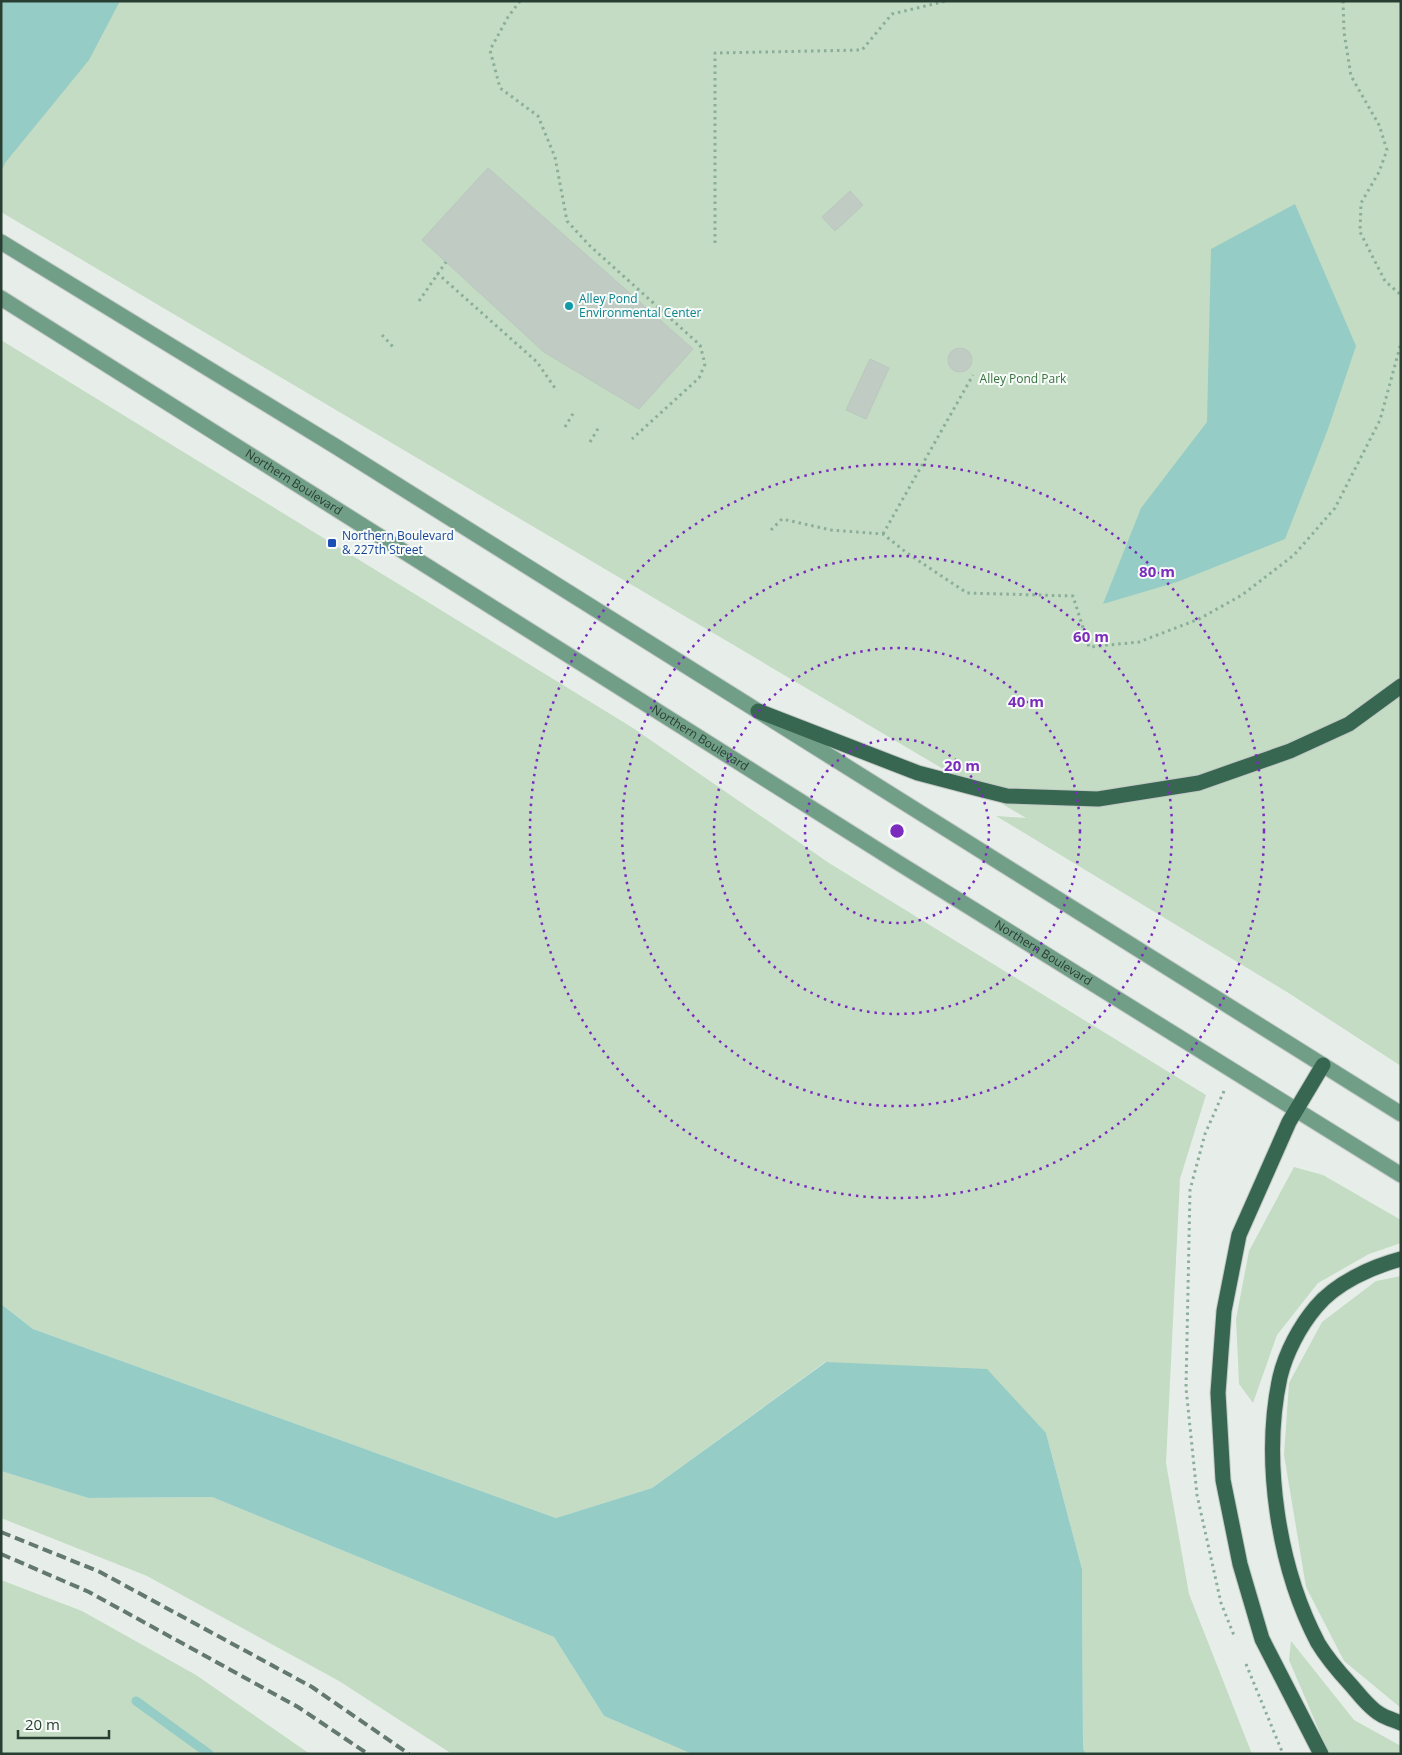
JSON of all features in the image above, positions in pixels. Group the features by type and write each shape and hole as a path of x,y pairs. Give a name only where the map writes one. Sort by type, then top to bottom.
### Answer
{"highway":[{"path":"758,711 918,773 979,790 1007,796 1098,799 1199,783 1290,751 1349,724 1401,686"},
{"path":"1321,1754 1262,1639 1240,1564 1223,1480 1218,1393 1224,1311 1239,1235 1296,1110 1323,1065"},
{"path":"1401,1259 1388,1262 1338,1287 1317,1306 1302,1327 1290,1348 1281,1376 1274,1418 1273,1466 1278,1516 1293,1582 1318,1643 1336,1668 1378,1713 1401,1723"}],"main road":[{"path":"4,244 326,441 1401,1114"},
{"name":"Northern Boulevard","path":"1,298 1401,1174"}],"path":[{"path":"520,1 508,17 490,50 500,88 538,116 555,156 567,220 589,245 700,346 705,364 699,378 632,439"},
{"path":"715,243 715,53 862,50 892,14 946,1"},
{"path":"1343,1 1344,32 1351,76 1379,124 1387,150 1379,172 1360,203 1360,232 1385,281 1401,294"},
{"path":"419,300 446,262"},
{"path":"437,273 537,362 557,391"},
{"path":"382,335 395,349"},
{"path":"771,530 782,519 831,530 883,534 907,553 967,592 1073,596 1089,647 1139,642 1199,619 1242,595 1294,555 1335,508 1380,420 1401,342"},
{"path":"883,534 973,375"},
{"path":"565,428 574,412"},
{"path":"590,442 599,427"}],"green space":[{"name":"Alley Pond Park","path":"1,1 1401,1 1401,1066 1287,992 996,816 1026,818 1,212"},
{"path":"1,340 633,728 829,863 1206,1095 1180,1179 1166,1463 1189,1594 1252,1754 1086,1754 1083,1749 1082,1569 1046,1433 825,1362 652,1488 556,1518 33,1329 1,1304"},
{"path":"1294,1167 1323,1175 1401,1220 1401,1243 1369,1254 1318,1283 1277,1335 1253,1403 1239,1384 1236,1319 1249,1251"},
{"path":"1401,1276 1401,1708 1344,1661 1306,1587 1284,1455 1289,1383 1322,1322 1376,1281"},
{"path":"1,1471 88,1498 212,1497 554,1637 604,1716 692,1754 452,1754 339,1681 147,1576 1,1518"},
{"path":"1,1580 82,1611 196,1675 310,1754 1,1754"},
{"path":"1291,1641 1354,1720 1401,1746 1401,1754 1329,1754 1289,1660"}],"water":[{"path":"1,1 120,1 89,60 5,163 1,172"},
{"path":"1295,204 1356,346 1328,429 1285,539 1177,582 1103,604 1141,508 1207,422 1211,249"},
{"path":"1,1304 33,1329 556,1518 652,1488 826,1362 987,1369 1046,1433 1082,1569 1083,1749 1086,1754 692,1754 604,1716 554,1637 212,1497 88,1498 1,1471"}],"building":[{"name":"Alley Pond Environmental Center","path":"488,168 693,349 639,409 544,352 422,240"},
{"path":"850,191 863,205 835,231 822,217"},
{"path":"960,348 969,351 972,360 969,369 960,372 951,369 948,360 951,351"},
{"path":"870,359 889,368 866,419 846,410"}],"waterway":[{"path":"136,1701 209,1754"}],"railway":[{"path":"1,1532 100,1572 312,1687 409,1754"},
{"path":"1,1554 89,1592 298,1707 368,1754"}],"place":[{"name":"Alley Pond Environmental Center","path":"569,306"},
{"name":"Northern Boulevard & 227th Street","path":"332,543"}]}
